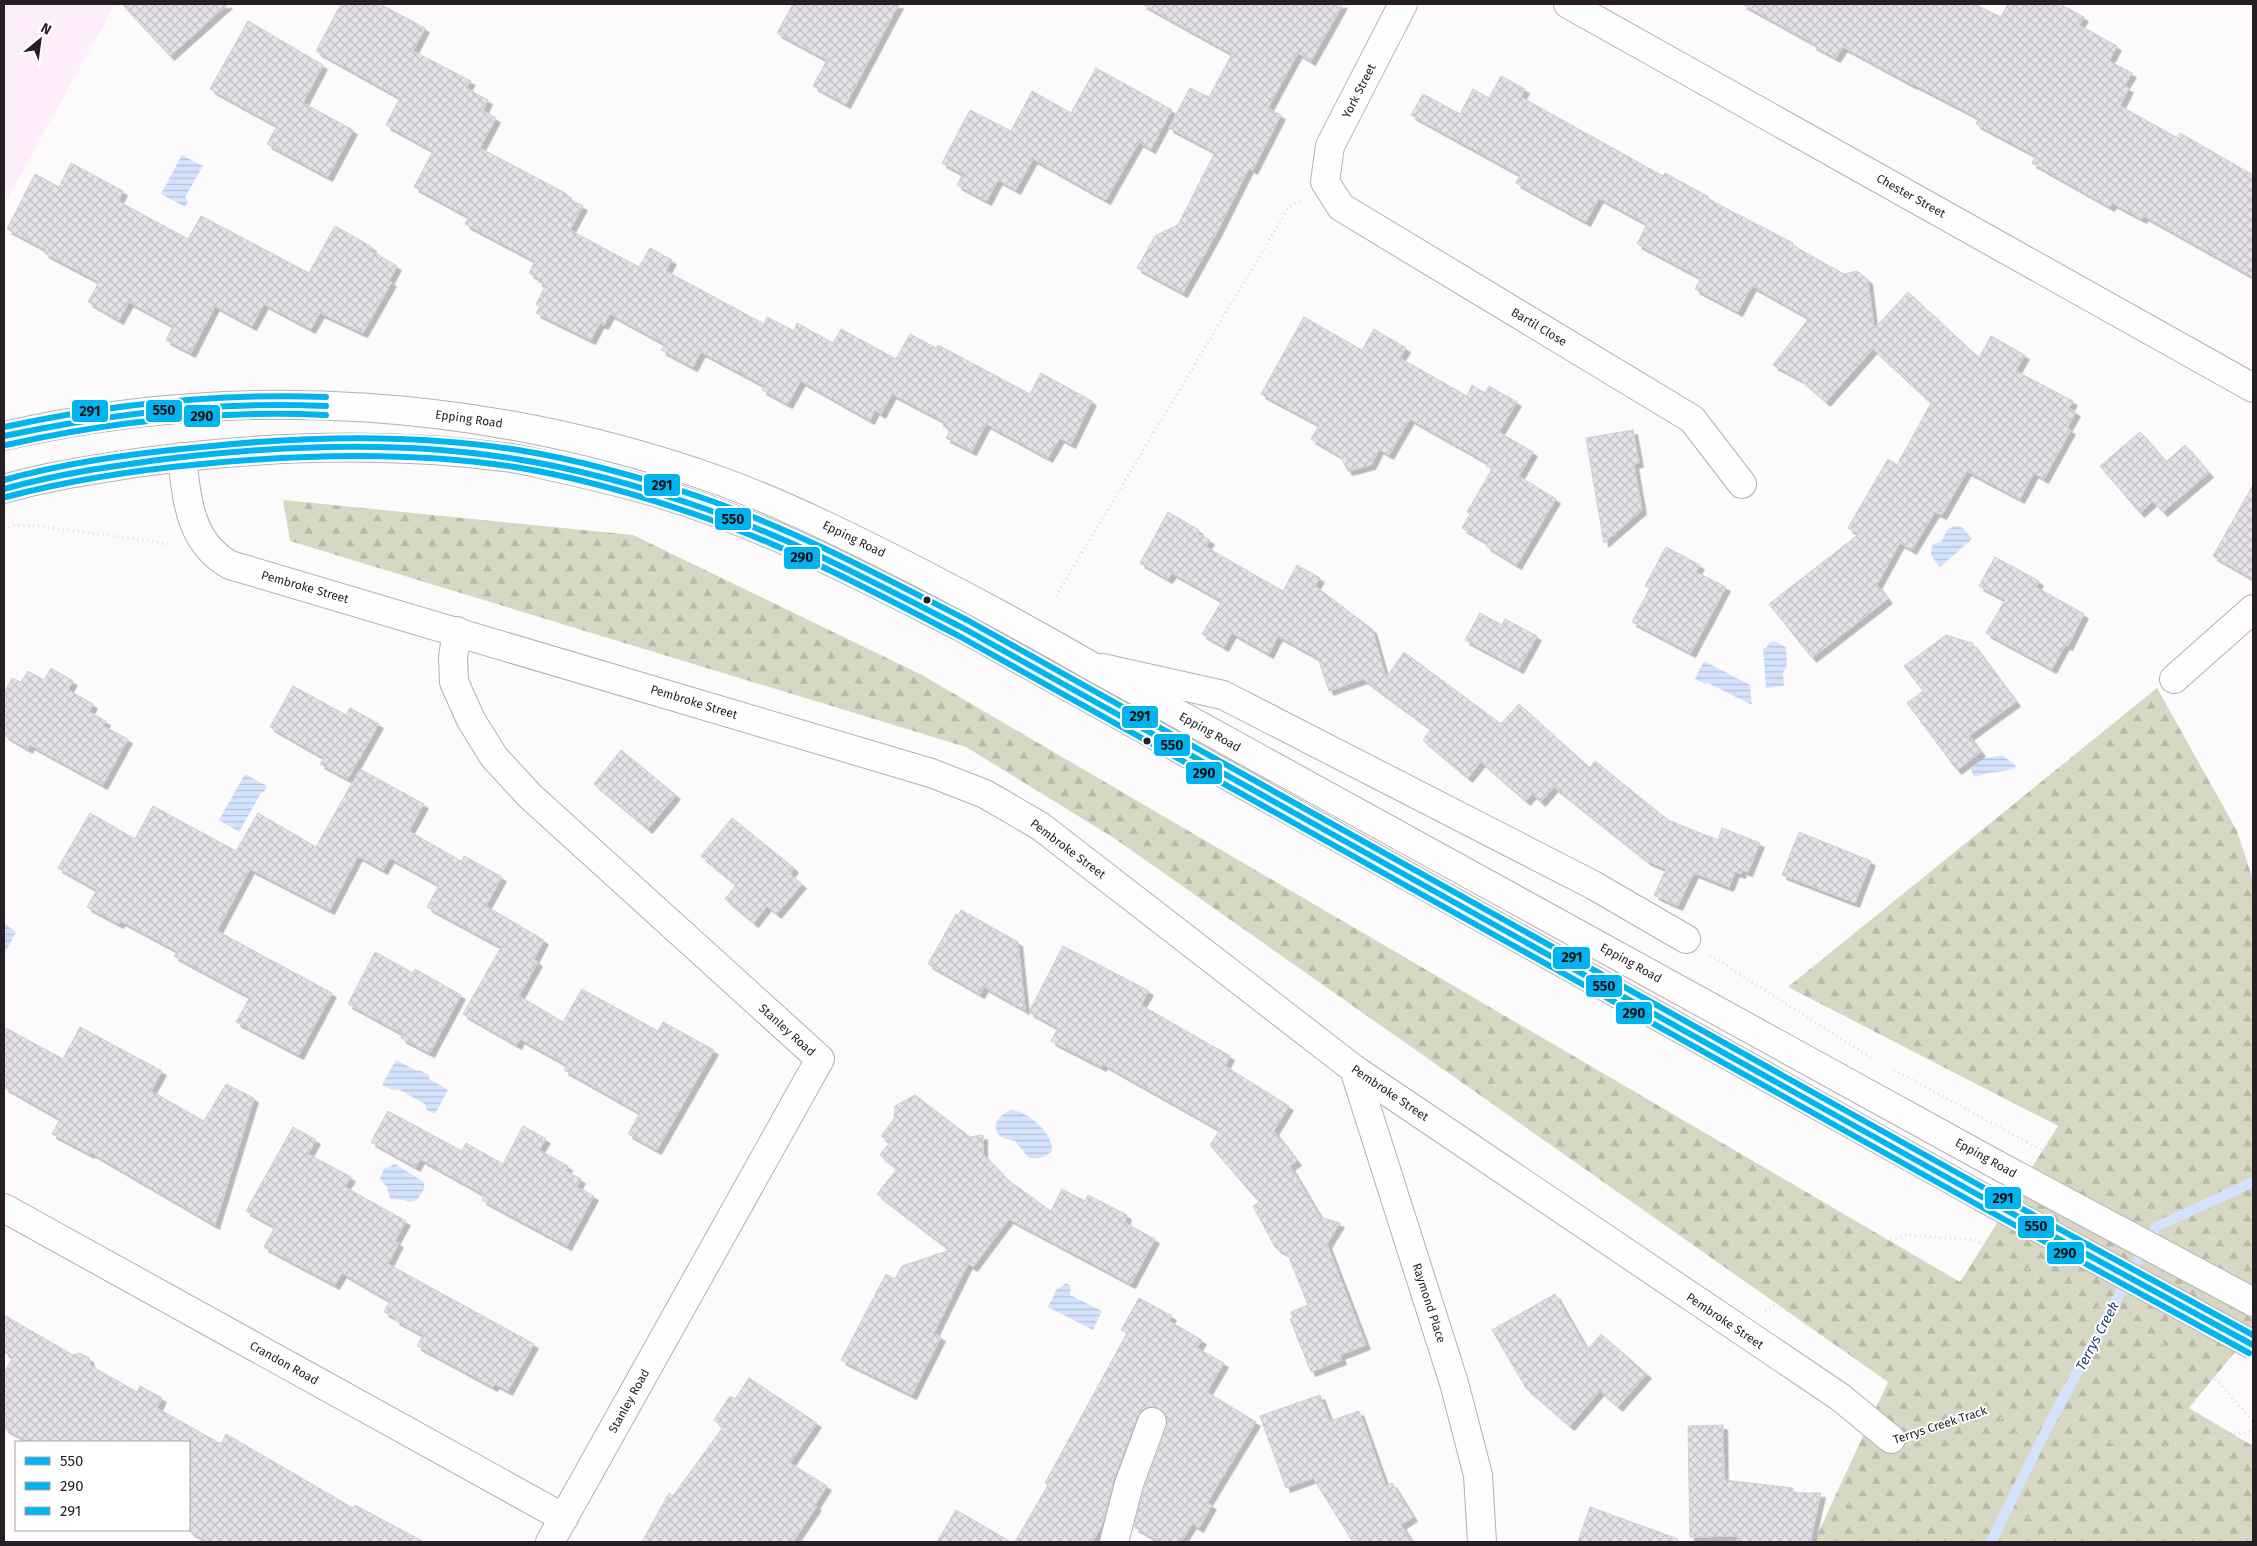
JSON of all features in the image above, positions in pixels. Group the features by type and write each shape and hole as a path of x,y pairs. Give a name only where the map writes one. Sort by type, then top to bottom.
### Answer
{"street":[{"name":"York Street","path":"1325,182 1330,146 1403,4"},
{"name":"Chester Street","path":"1568,4 2253,388"},
{"name":"Bartil Close","path":"1325,182 1341,207 1692,420 1742,484"},
{"name":"Epping Road","path":"4,436 49,425 124,414 220,406 311,405 420,412 505,423 623,450 734,487 836,529 1023,626 1093,667 1999,1166 2253,1302"},
{"path":"4,489 32,481 182,457 248,450 316,447 409,450 512,458 607,479 663,495 775,535 826,558 963,628 1982,1197 2253,1346"},
{"name":"Pembroke Street","path":"182,457 186,496 195,525 209,551 217,558 239,568 930,772 985,794 1040,826 1354,1069 1840,1397 1890,1439"},
{"path":"2174,679 2253,609"},
{"name":"Stanley Road","path":"457,631 452,658 454,682 479,736 494,757 530,796 820,1059 550,1542"},
{"path":"1093,667 1224,695 1593,885 1686,940"},
{"name":"Raymond Place","path":"1354,1069 1454,1383 1478,1475 1482,1542"},
{"name":"Crandon Road","path":"4,1208 564,1518"},
{"path":"1114,1542 1129,1484 1152,1422"}],"path":[{"path":"1056,596 1290,207 1325,182"},
{"path":"4,529 16,525 37,526 165,542 175,546"},
{"path":"1686,940 1881,1064"},
{"path":"1890,1068 2253,1260"},
{"path":"1790,1294 1862,1250 1905,1235 1974,1240 2188,1357 2218,1381 2253,1422"},
{"path":"2233,1269 2253,1247"},
{"path":"2115,1452 2099,1414 2173,1334"},
{"name":"Terrys Creek Track","path":"1823,1542 1890,1439 1990,1408 2016,1433 2099,1414"},
{"path":"2019,1542 2036,1496 2115,1452 2186,1443 2253,1431"}],"shaded area":[{"path":"4,4 115,4 4,205"}],"green space":[{"path":"283,500 633,535 922,675 1960,1282 2058,1126 1788,987 2157,688 2237,831 2253,880 2253,1330 2189,1408 2253,1446 2253,1542 1814,1542 1888,1382 1114,838 966,747 290,541"}],"water":[{"path":"182,155 203,166 185,197 188,202 185,207 161,194"},
{"path":"1954,526 1962,527 1972,539 1940,567 1932,556 1933,544 1941,542 1947,530"},
{"path":"1774,641 1786,647 1787,665 1783,672 1784,686 1766,688 1763,648 1766,648 1769,643"},
{"path":"1704,661 1750,685 1752,705 1706,682 1705,684 1695,679"},
{"path":"2002,755 2016,766 2015,768 1976,777 1973,775 1971,769 1982,759"},
{"path":"245,774 267,786 239,832 219,820"},
{"path":"4,923 16,932 6,951 4,950"},
{"path":"396,1060 430,1076 429,1079 448,1090 435,1114 427,1110 425,1104 398,1089 392,1090 382,1085"},
{"path":"1012,1110 1025,1114 1039,1124 1052,1144 1052,1151 1042,1158 1029,1158 1015,1141 1000,1136 997,1132 996,1124 1000,1117"},
{"path":"395,1164 424,1182 424,1189 417,1200 408,1202 390,1198 387,1187 380,1179 384,1169"},
{"path":"1066,1283 1071,1286 1070,1295 1102,1311 1093,1330 1048,1307 1058,1287 1060,1288"}],"building":[{"path":"122,4 228,4 170,56"},
{"path":"341,4 380,4 425,28 413,51 471,81 466,88 488,100 483,111 496,118 480,148 567,194 566,197 583,206 570,230 639,267 650,248 672,260 666,271 764,324 767,317 794,331 797,323 833,343 841,329 896,359 910,334 936,348 938,345 1030,394 1041,373 1092,401 1071,444 1060,438 1048,458 986,424 972,451 946,438 950,430 943,426 945,422 892,394 881,414 875,410 870,420 801,381 788,404 762,390 765,386 701,352 693,367 661,350 665,344 610,314 604,325 600,323 591,340 536,313 540,306 536,304 546,285 538,282 539,279 529,273 535,261 465,224 469,217 414,187 433,151 386,125 400,98 316,51"},
{"path":"793,4 899,4 846,104 813,86 827,60 777,33"},
{"path":"1142,4 1343,4 1311,61 1298,53 1268,108 1281,115 1253,170 1249,168 1216,234 1183,293 1137,268 1155,236 1178,225 1215,152 1169,128 1190,88 1209,97 1232,54"},
{"path":"1742,4 1974,4 2001,17 2008,4 2060,4 2084,17 2079,25 2117,46 2109,61 2132,73 2124,86 2129,88 2120,106 2178,138 2180,133 2253,175 2253,277 2144,216 2142,219 2112,203 2110,207 2032,163 2036,156 1976,124 1979,118 1843,47 1836,58 1812,45 1813,43"},
{"path":"248,21 323,65 303,103 353,130 328,177 267,144 277,126 210,89"},
{"path":"1096,68 1172,110 1151,149 1139,142 1106,200 1033,159 1016,190 998,180 987,201 957,185 963,174 942,163 970,110 1011,131 1032,91 1071,113"},
{"path":"1501,76 1525,89 1521,97 1663,176 1665,173 1709,197 1708,199 1793,243 1792,245 1844,274 1857,271 1868,280 1874,329 1908,292 1979,358 1991,336 2025,355 2016,371 2073,401 2069,408 2076,412 2067,428 2071,430 2044,479 2034,473 2020,499 1967,471 1942,515 1935,512 1912,550 1900,543 1877,585 1888,599 1812,658 1769,604 1859,534 1848,528 1888,459 1897,465 1931,403 1873,349 1826,402 1800,379 1773,365 1809,318 1752,286 1738,312 1695,289 1701,278 1637,244 1647,224 1599,198 1586,222 1516,183 1520,175 1411,115 1423,94 1460,114 1473,89 1489,98"},
{"path":"71,163 123,191 118,201 188,239 201,216 309,273 335,226 372,247 370,250 397,266 389,281 392,282 363,333 320,313 311,329 264,304 252,326 215,306 191,353 166,340 173,326 129,302 119,320 88,302 99,282 44,253 46,250 7,229 35,174 59,187"},
{"path":"1304,317 1362,350 1374,329 1406,348 1400,358 1467,396 1472,385 1485,393 1489,386 1517,402 1499,432 1533,452 1519,476 1556,499 1517,565 1486,546 1488,543 1462,528 1470,514 1467,512 1492,469 1486,466 1488,463 1410,419 1389,455 1379,449 1371,465 1348,471 1340,456 1311,439 1319,425 1261,394"},
{"path":"1633,430 1639,463 1634,464 1642,510 1604,543 1586,438"},
{"path":"2140,432 2166,462 2185,445 2209,473 2163,512 2153,501 2140,513 2100,466"},
{"path":"2253,485 2253,579 2213,556"},
{"path":"1168,512 1199,530 1197,533 1210,540 1206,547 1283,591 1297,565 1320,578 1315,586 1372,629 1386,678 1404,652 1501,724 1519,704 1590,768 1595,761 1668,820 1718,840 1722,828 1760,843 1748,872 1742,870 1741,874 1735,872 1729,887 1694,873 1678,906 1654,895 1666,869 1647,861 1554,787 1541,802 1532,794 1526,801 1481,762 1468,778 1423,740 1431,729 1363,679 1329,691 1318,658 1278,636 1269,654 1232,633 1224,647 1202,634 1222,601 1172,573 1168,579 1140,563"},
{"path":"1666,547 1700,565 1696,572 1726,587 1691,653 1632,622 1650,588 1645,586"},
{"path":"1995,557 2039,581 2036,587 2084,614 2068,646 2065,645 2052,669 1986,633 2005,600 1979,586"},
{"path":"1480,613 1502,625 1505,619 1537,636 1519,669 1465,640"},
{"path":"1946,635 1972,643 2016,702 1969,736 1981,752 1957,770 1907,703 1923,691 1904,666"},
{"path":"51,668 73,681 68,690 93,704 89,712 106,721 103,726 128,739 103,785 30,745 28,749 4,735 4,693 12,678 21,682 28,671 44,680"},
{"path":"293,686 346,715 350,708 379,724 348,779 320,764 324,758 270,727"},
{"path":"621,750 676,795 648,829 594,784"},
{"path":"360,769 424,804 409,831 461,861 464,856 502,877 486,906 544,940 534,959 538,962 519,996 563,1022 582,989 658,1031 663,1022 714,1050 657,1150 628,1134 640,1113 564,1070 567,1065 520,1039 517,1045 463,1014 501,947 427,907 439,885 390,858 383,870 358,856 330,910 250,869 217,931 332,993 299,1055 236,1022 250,997 174,956 177,951 121,921 119,924 87,907 97,890 58,868 90,813 135,839 153,806 236,851 258,813 316,847"},
{"path":"732,818 794,868 790,874 802,884 777,914 767,906 754,923 725,899 736,885 701,856"},
{"path":"1799,832 1871,861 1855,903 1782,875"},
{"path":"961,910 1018,942 1025,1010 984,987 980,994 928,964 956,914 958,916"},
{"path":"1063,946 1149,991 1141,1005 1230,1056 1225,1066 1289,1106 1274,1131 1297,1161 1290,1166 1320,1217 1340,1223 1327,1244 1366,1345 1340,1355 1342,1360 1311,1372 1290,1319 1293,1318 1291,1312 1308,1305 1288,1255 1275,1247 1253,1206 1259,1202 1210,1145 1220,1130 1103,1064 1102,1067 1051,1041 1058,1028 1029,1012"},
{"path":"375,952 413,973 415,969 461,995 430,1053 401,1038 403,1034 348,1004"},
{"path":"4,1027 63,1059 80,1027 162,1071 151,1091 204,1121 226,1084 254,1098 215,1225 90,1152 90,1154 52,1134 60,1119 4,1087"},
{"path":"915,1095 970,1137 983,1135 983,1154 1008,1180 1051,1211 1062,1189 1085,1201 1088,1195 1127,1215 1125,1223 1155,1239 1131,1284 1009,1219 973,1267 968,1264 934,1333 941,1337 912,1395 841,1360 886,1274 895,1279 902,1266 950,1250 877,1194 897,1169 880,1155 890,1142 881,1136 894,1119 895,1106"},
{"path":"388,1111 462,1151 466,1143 503,1164 523,1126 546,1139 539,1150 568,1166 566,1171 581,1179 577,1187 594,1196 567,1246 482,1200 485,1195 420,1159 416,1167 371,1142"},
{"path":"293,1127 316,1140 308,1154 351,1177 345,1187 406,1221 395,1241 399,1243 388,1264 534,1344 508,1391 495,1384 493,1387 417,1346 423,1335 384,1312 390,1301 342,1273 335,1285 264,1247 275,1227 246,1211"},
{"path":"1555,1294 1587,1350 1601,1334 1647,1374 1618,1407 1600,1391 1570,1426 1526,1388 1492,1330"},
{"path":"1139,1298 1172,1316 1169,1321 1202,1340 1197,1348 1224,1363 1207,1392 1256,1422 1207,1503 1212,1505 1199,1528 1192,1524 1181,1542 1160,1542 1134,1527 1144,1489 1167,1427 1167,1419 1164,1412 1157,1407 1150,1407 1142,1410 1137,1417 1114,1479 1102,1525 1092,1542 1015,1542 1048,1485 1045,1483 1127,1333 1121,1330"},
{"path":"4,1315 73,1355 80,1353 89,1358 91,1366 137,1392 140,1386 162,1398 157,1408 221,1444 226,1434 353,1508 355,1505 424,1542 208,1542 189,1531 190,1441 27,1441 4,1428 4,1373 13,1357 4,1352"},
{"path":"749,1378 817,1423 790,1463 827,1486 815,1505 817,1506 793,1542 642,1542 669,1493 673,1496 723,1427 714,1420 730,1396 735,1399"},
{"path":"1320,1395 1330,1421 1359,1411 1386,1486 1392,1483 1413,1517 1401,1525 1412,1542 1353,1542 1313,1478 1286,1488 1260,1416"},
{"path":"1723,1425 1724,1480 1793,1488 1793,1493 1821,1493 1810,1542 1737,1542 1738,1536 1690,1537 1688,1426"},
{"path":"1590,1507 1678,1539 1677,1542 1578,1542"},
{"path":"956,1510 1011,1542 937,1542"}],"waterway":[{"name":"Terrys Creek","path":"1991,1542 2049,1424 2156,1227 2253,1182"}],"transit line":[{"name":"291","path":"4,427 84,412 164,402 245,397 326,397"},
{"name":"550","path":"4,436 124,415 204,407 245,405 326,406"},
{"name":"290","path":"6,445 85,429 165,419 245,414 326,415"},
{"name":"291","path":"4,480 77,463 177,449 281,440 400,439 479,445 565,459 658,483 703,498 771,524 837,554 967,620 1986,1189 2253,1335"},
{"name":"550","path":"4,489 85,471 209,454 297,448 385,447 473,453 562,468 655,492 734,519 801,547 963,628 1982,1197 2253,1345"},
{"name":"290","path":"6,497 79,481 177,466 319,456 398,456 476,462 561,476 653,500 731,527 797,555 959,636 1978,1205 2249,1353"}]}
